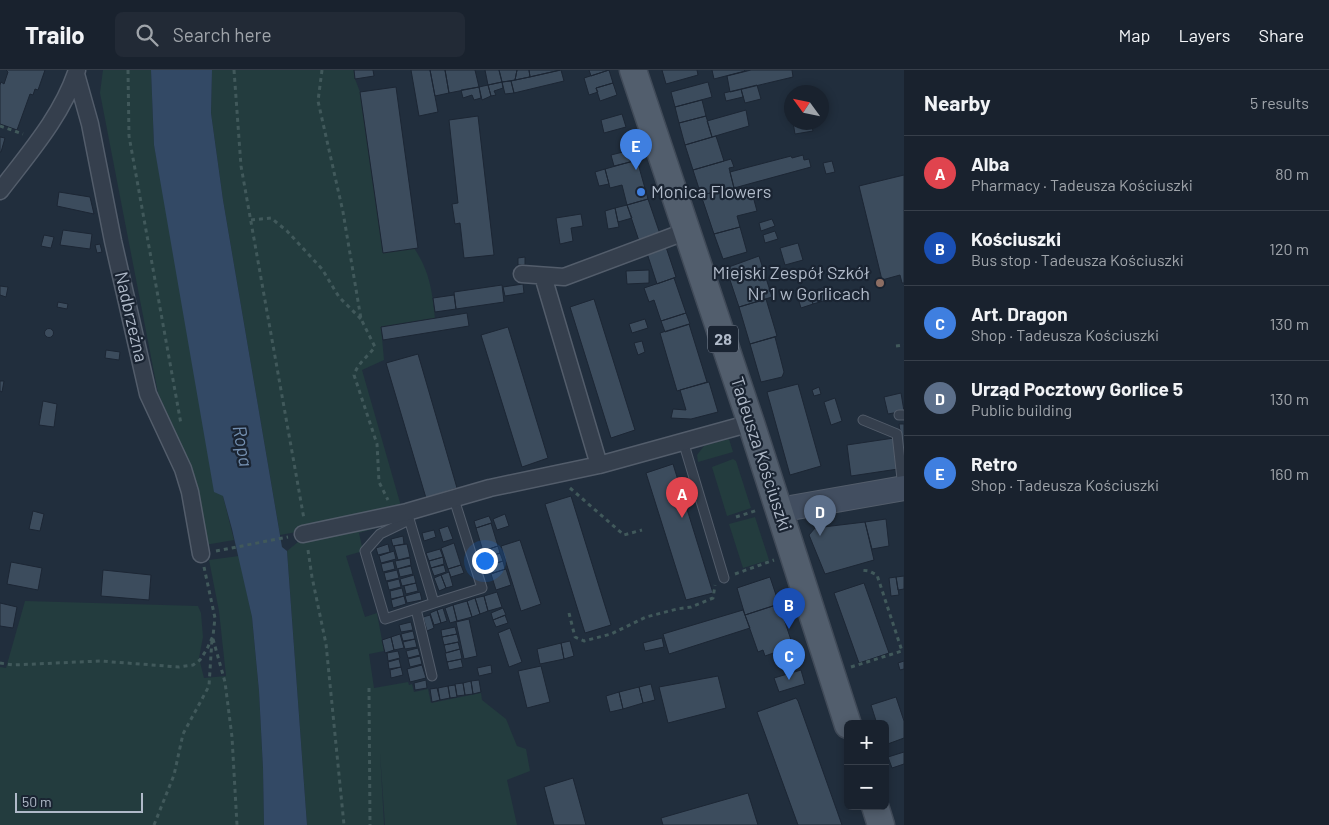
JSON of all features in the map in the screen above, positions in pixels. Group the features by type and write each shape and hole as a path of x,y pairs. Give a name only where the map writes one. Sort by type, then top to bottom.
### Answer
{"main road":[{"name":"Tadeusza Kościuszki","path":"633,70 751,423 769,510 847,720"},
{"path":"769,510 904,489"},
{"path":"876,810 881,825"}],"street":[{"name":"Nadbrzeżna","path":"0,191 42,136 61,106 76,72"},
{"name":"Nadbrzeżna","path":"76,72 90,124 113,241 148,394 183,469 207,553"},
{"path":"522,274 564,277 687,231"},
{"path":"543,276 599,465"},
{"path":"304,534 405,515 490,488 599,465 751,423"}],"lane":[{"path":"864,420 897,434 904,489"},
{"path":"683,441 724,578"},
{"path":"434,603 405,515 380,534 365,551 385,619 482,588 454,499"},
{"path":"416,608 432,676"}],"path":[{"path":"128,70 129,136 182,430"},
{"path":"234,70 242,166 304,534 326,644 344,825"},
{"path":"322,70 318,101 343,212 361,319 375,347 358,364 354,375 377,444 379,482 387,498 405,515"},
{"path":"251,220 271,218 287,231 322,269 338,297 361,319"},
{"path":"896,346 904,345"},
{"path":"554,475 624,535 642,530"},
{"path":"736,517 769,510"},
{"path":"154,825 174,775 183,734 208,686 215,618 207,553 304,534"},
{"path":"569,613 575,636 584,641 611,634 646,617 677,608 692,607 710,600 713,598 715,581 775,559"},
{"path":"844,670 902,651 877,575 869,571 860,570"},
{"path":"0,663 100,661 179,667 192,665 200,660 213,636"},
{"path":"213,636 225,682 232,737 237,825"},
{"path":"369,688 370,825"}],"green space":[{"path":"103,70 151,70 154,145 223,496 234,540 205,545 189,463 158,393 100,93"},
{"path":"212,70 354,70 360,92 383,252 414,248 424,265 433,299 435,318 381,327 384,360 362,370 403,513 280,535 223,200 211,113"},
{"path":"729,439 733,452 698,462 697,455 704,446"},
{"path":"733,459 736,461 751,508 727,516 712,467"},
{"path":"755,517 769,560 743,568 729,524"},
{"path":"385,522 386,525 359,533 363,551 346,556 365,617 377,613 384,651 369,654 374,688 408,682 409,685 412,684 414,692 428,689 431,703 481,693 482,700 506,719 517,746 526,749 530,771 507,780 517,825 385,825 380,752 384,825 307,825 287,551 298,542 311,538"},
{"path":"239,556 252,617 259,691 264,825 0,825 0,667 6,668 25,601 198,606 201,613 203,637 199,658 204,678 226,676 219,611 209,560"}],"water":[{"name":"Ropa","path":"151,70 212,70 211,113 223,200 282,547 287,551 307,825 264,825 259,691 252,617 223,496 214,492 154,145"}],"building":[{"path":"6,70 45,70 38,90 35,89 33,95 30,94 17,130 0,124 0,85 1,82 4,84 8,72"},
{"path":"354,70 373,70 374,76 355,79"},
{"path":"411,70 430,70 438,112 419,116"},
{"path":"430,70 445,70 449,93 435,96"},
{"path":"445,70 475,70 479,87 449,93"},
{"path":"485,70 499,70 502,82 488,85"},
{"path":"499,70 517,70 515,80 502,82"},
{"path":"517,70 529,70 530,77 515,80"},
{"path":"529,70 560,70 530,77"},
{"path":"561,70 564,81 514,93 511,81"},
{"path":"589,70 609,70 591,76"},
{"path":"609,70 613,83 596,88 598,92 589,95 584,78"},
{"path":"662,70 697,70 698,75 666,84"},
{"path":"712,70 744,70 745,71 714,79"},
{"path":"751,70 792,70 793,77 730,92 727,76"},
{"path":"511,81 514,93 505,94 502,82"},
{"path":"502,82 503,88 494,91 496,95 491,96 488,85"},
{"path":"708,82 712,97 675,107 671,92"},
{"path":"613,83 617,95 600,101 596,88"},
{"path":"488,85 491,96 482,100 479,87"},
{"path":"757,85 761,99 745,103 741,89"},
{"path":"396,87 418,248 383,253 360,92"},
{"path":"479,87 481,98 474,100 472,95 463,98 461,90"},
{"path":"741,89 743,97 726,101 724,93"},
{"path":"702,100 706,116 679,123 675,107"},
{"path":"746,110 749,126 712,137 707,121"},
{"path":"622,114 626,127 604,133 601,120"},
{"path":"478,116 494,255 464,258 460,223 455,224 452,204 458,203 449,120"},
{"path":"706,116 712,137 685,145 679,123"},
{"path":"794,130 813,131 795,134"},
{"path":"716,136 724,161 693,170 685,145"},
{"path":"0,137 5,138 1,152 0,152"},
{"path":"631,150 634,161 614,166 611,155"},
{"path":"803,155 804,160 809,159 811,167 734,188 730,172 791,156 792,158"},
{"path":"731,159 734,167 729,168 734,188 701,195 693,170"},
{"path":"637,160 648,199 627,205 622,185 610,188 605,169"},
{"path":"832,161 835,172 826,174 823,163"},
{"path":"605,169 609,184 599,186 595,172"},
{"path":"904,175 904,283 902,283 900,275 882,280 859,186"},
{"path":"730,189 732,195 751,189 757,211 737,216 740,227 714,234 701,195"},
{"path":"59,192 90,197 94,214 57,206"},
{"path":"648,199 660,234 639,241 627,205"},
{"path":"627,205 632,218 618,222 615,208"},
{"path":"615,208 619,227 608,229 605,211"},
{"path":"581,214 583,226 571,228 573,241 560,244 556,218"},
{"path":"772,219 775,226 761,231 759,223"},
{"path":"740,227 747,252 723,259 714,234"},
{"path":"63,230 92,234 90,249 60,245"},
{"path":"775,231 778,239 765,243 763,235"},
{"path":"44,235 54,237 51,248 41,246"},
{"path":"798,243 803,260 785,265 780,248"},
{"path":"100,244 102,252 97,253 95,245"},
{"path":"665,244 676,277 657,284 646,250"},
{"path":"759,256 772,297 739,307 726,268"},
{"path":"525,257 525,265 518,265 518,258"},
{"path":"649,270 649,283 627,284 626,271"},
{"path":"674,278 686,313 661,321 654,300 649,302 644,288"},
{"path":"523,284 524,293 505,296 503,287"},
{"path":"502,285 504,302 456,309 454,292"},
{"path":"0,286 8,287 6,297 0,295"},
{"path":"826,287 830,299 813,304 809,292"},
{"path":"810,294 813,304 801,308 798,298"},
{"path":"454,295 456,309 435,312 433,298"},
{"path":"594,299 635,430 611,438 570,307"},
{"path":"766,299 777,336 750,344 739,307"},
{"path":"58,302 68,304 67,309 57,307"},
{"path":"467,313 469,326 383,340 381,327"},
{"path":"686,313 690,324 665,332 661,321"},
{"path":"645,319 648,328 632,333 629,324"},
{"path":"689,324 707,382 677,391 660,333"},
{"path":"508,327 548,458 522,467 481,335"},
{"path":"49,329 53,333 49,337 45,333"},
{"path":"775,337 784,372 782,377 761,382 750,344"},
{"path":"642,341 645,352 638,355 634,343"},
{"path":"106,350 120,352 119,360 105,358"},
{"path":"418,354 457,488 426,498 386,363"},
{"path":"0,381 4,381 2,392 0,391"},
{"path":"709,382 718,412 691,419 671,418 673,409 686,410 680,390"},
{"path":"798,384 821,466 790,475 767,392"},
{"path":"819,387 821,394 814,396 812,390"},
{"path":"901,393 904,411 888,414 884,397"},
{"path":"835,398 842,421 831,425 824,402"},
{"path":"43,401 57,404 54,427 39,425"},
{"path":"899,424 904,424 904,459"},
{"path":"894,438 898,469 851,476 847,445"},
{"path":"673,464 713,593 686,600 646,473"},
{"path":"571,496 611,625 585,633 545,504"},
{"path":"33,511 44,514 40,531 29,529"},
{"path":"505,514 509,526 497,530 493,519"},
{"path":"489,516 492,523 476,528 474,521"},
{"path":"886,519 889,546 872,549 865,522"},
{"path":"865,522 874,560 825,574 809,535 815,528"},
{"path":"491,523 498,546 483,551 476,528"},
{"path":"448,526 453,539 443,542 439,529"},
{"path":"434,530 436,537 424,541 422,533"},
{"path":"403,536 404,544 393,546 391,539"},
{"path":"520,540 541,604 521,611 501,546"},
{"path":"454,543 461,565 448,569 441,548"},
{"path":"388,544 390,552 378,555 376,548"},
{"path":"407,544 410,557 398,560 394,546"},
{"path":"498,546 500,553 486,558 483,551"},
{"path":"440,549 443,557 429,561 426,553"},
{"path":"394,551 396,559 381,563 379,556"},
{"path":"500,553 503,561 488,566 486,558"},
{"path":"443,557 444,564 431,568 429,561"},
{"path":"410,558 411,565 397,569 395,561"},
{"path":"393,561 395,569 383,572 381,564"},
{"path":"503,561 505,569 493,573 490,565"},
{"path":"11,562 42,568 38,590 7,584"},
{"path":"444,565 446,572 434,576 431,568"},
{"path":"461,565 464,573 451,577 448,569"},
{"path":"411,566 413,574 400,577 398,569"},
{"path":"506,569 511,585 496,590 491,574"},
{"path":"103,570 151,575 149,600 101,596"},
{"path":"397,570 399,578 386,581 384,573"},
{"path":"449,572 453,586 446,588 441,575"},
{"path":"414,575 416,583 402,586 400,579"},
{"path":"441,575 446,588 439,591 434,578"},
{"path":"904,576 904,589 898,590 896,577"},
{"path":"770,577 779,604 745,615 737,588"},
{"path":"896,577 899,595 891,596 889,578"},
{"path":"399,579 401,587 389,590 387,582"},
{"path":"416,583 418,591 406,594 404,586"},
{"path":"864,583 889,653 859,663 834,593"},
{"path":"402,588 404,596 391,599 390,591"},
{"path":"420,592 422,600 407,603 405,596"},
{"path":"497,592 502,607 488,611 484,596"},
{"path":"404,596 406,604 393,608 391,600"},
{"path":"484,596 488,611 480,614 475,598"},
{"path":"475,598 480,614 472,617 467,601"},
{"path":"467,601 472,617 457,621 453,605"},
{"path":"0,603 17,607 13,628 0,626"},
{"path":"779,604 793,646 765,656 763,650 758,652 745,615"},
{"path":"453,605 457,621 450,623 445,608"},
{"path":"443,608 447,621 441,623 437,610"},
{"path":"503,608 506,615 493,620 491,613"},
{"path":"437,610 441,623 434,625 430,613"},
{"path":"743,610 750,628 669,654 663,634"},
{"path":"430,615 434,628 427,631 423,617"},
{"path":"505,615 508,623 496,627 493,620"},
{"path":"469,619 477,656 464,659 456,622"},
{"path":"411,622 413,630 401,632 399,625"},
{"path":"455,627 457,634 442,637 441,630"},
{"path":"510,628 522,662 509,667 498,633"},
{"path":"413,631 415,639 403,641 401,634"},
{"path":"400,634 404,648 394,650 391,637"},
{"path":"457,634 459,642 444,645 442,637"},
{"path":"391,637 394,650 385,653 382,640"},
{"path":"662,638 664,647 645,651 643,643"},
{"path":"415,639 417,647 405,649 403,642"},
{"path":"570,641 574,656 564,659 561,643"},
{"path":"458,642 460,649 446,653 444,645"},
{"path":"561,643 564,659 540,664 537,649"},
{"path":"418,648 420,655 408,658 406,651"},
{"path":"460,649 462,659 447,662 445,653"},
{"path":"398,651 400,658 388,661 387,653"},
{"path":"420,656 422,664 410,667 408,659"},
{"path":"399,659 401,667 389,669 388,662"},
{"path":"461,659 463,667 449,670 447,662"},
{"path":"904,661 904,669 900,670 898,663"},
{"path":"422,665 426,678 410,682 407,669"},
{"path":"491,665 492,673 479,676 477,668"},
{"path":"541,666 550,702 527,708 518,671"},
{"path":"401,667 403,675 391,678 390,670"},
{"path":"801,670 805,684 779,692 774,678"},
{"path":"718,676 726,708 668,723 659,687"},
{"path":"426,680 427,688 415,690 414,683"},
{"path":"479,680 481,692 473,694 471,681"},
{"path":"471,681 473,694 465,695 463,683"},
{"path":"463,683 465,695 457,696 455,684"},
{"path":"651,684 655,700 643,703 639,687"},
{"path":"455,685 457,697 450,698 448,686"},
{"path":"448,686 450,698 440,700 438,688"},
{"path":"639,687 643,703 623,709 619,692"},
{"path":"437,688 440,700 432,702 430,689"},
{"path":"619,692 623,709 610,712 606,696"},
{"path":"896,697 904,721 904,738 889,744 889,720 876,720 871,705"},
{"path":"796,698 842,825 798,825 757,712"},
{"path":"904,752 904,764 892,768 889,757"},
{"path":"573,778 586,825 554,825 544,787"},
{"path":"748,793 758,825 663,825 661,818"}],"place":[{"name":"Retro","path":"636,170"},
{"name":"Monica Flowers","path":"641,192"},
{"name":"Miejski Zespół Szkół Nr 1 w Gorlicach","path":"880,283"},
{"name":"Alba","path":"682,518"},
{"name":"Urząd Pocztowy Gorlice 5","path":"820,536"},
{"name":"Kościuszki","path":"789,629"},
{"name":"Art. Dragon","path":"789,680"}]}
